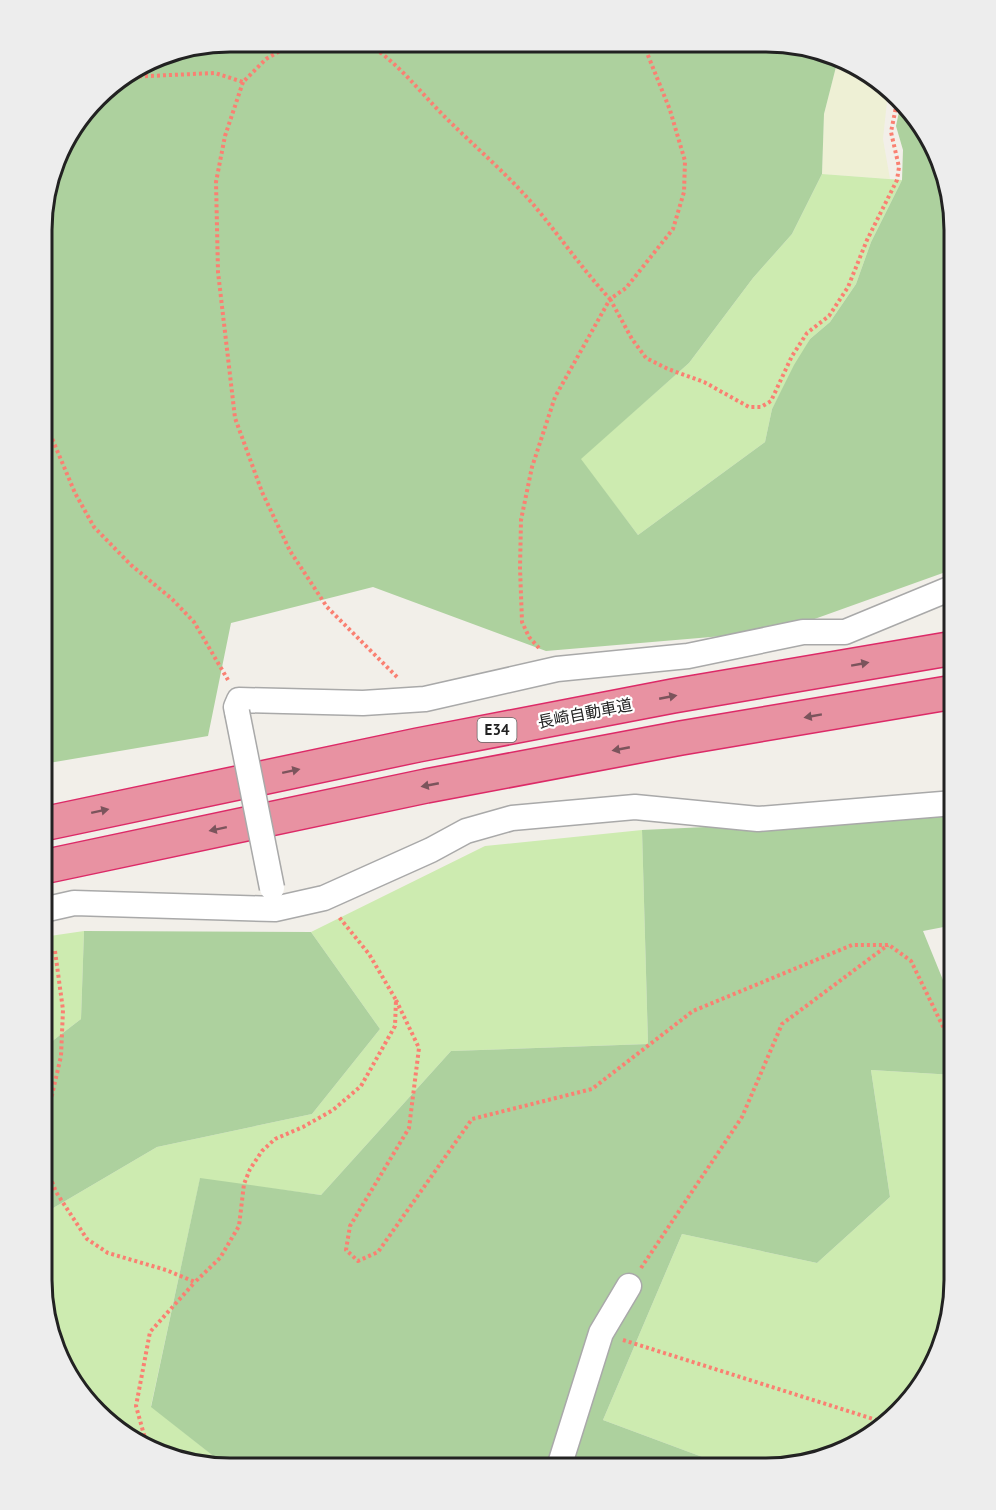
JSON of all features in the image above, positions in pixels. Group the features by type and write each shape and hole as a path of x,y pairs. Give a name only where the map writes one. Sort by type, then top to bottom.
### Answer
{"highway":[{"name":"長崎自動車道","path":"53,822 430,742 673,696 944,650"},
{"path":"53,865 200,832 438,784 681,738 944,694"}],"street":[{"path":"274,899 238,706 425,699 557,669 688,656 803,632 845,632 944,591"},
{"path":"53,908 74,903 324,898 431,850 466,831 512,818 635,807 758,819 943,804"},
{"path":"562,1457 602,1334 629,1286"}],"path":[{"path":"557,669 529,637 522,622 521,520 532,467 555,397 610,299 626,288 673,229 684,192 685,161 670,110 647,52"},
{"path":"277,53 266,59 243,82 225,136 216,182 218,272 235,418 262,492 290,551 327,607 388,670 425,699"},
{"path":"380,53 403,72 445,117 488,156 532,203 610,299 632,339 646,358 704,382 749,407 761,407 771,401 792,356 807,333 829,316 848,287 867,240 897,180 899,167 891,132 895,110"},
{"path":"141,76 215,73 243,82"},
{"path":"53,441 75,493 94,527 131,565 172,599 194,622 238,706"},
{"path":"324,898 369,954 396,1000 419,1048 409,1128 350,1226 346,1250 358,1261 378,1252 472,1119 592,1089 693,1011 852,945 889,945 910,961 943,1027"},
{"path":"629,1286 742,1117 782,1024 889,945"},
{"path":"53,1091 61,1056 63,1010 55,951"},
{"path":"144,1435 136,1407 150,1332 220,1258 239,1226 244,1184 250,1169 262,1151 274,1139 303,1127 333,1110 361,1086 395,1026 396,1000"},
{"path":"53,1184 87,1239 108,1253 166,1270 195,1282"},
{"path":"602,1334 875,1420"}],"green space":[{"path":"765,52 789,54 836,67 824,114 822,174 792,234 753,278 689,363 581,459 638,535 765,442 772,409 794,365 810,339 830,322 856,284 871,242 902,180 903,150 896,126 899,113 907,122 930,163 940,196 944,231 944,573 781,631 546,651 373,587 231,623 208,736 53,762 54,207 62,173 76,142 89,122 122,89 142,76 173,62 219,53"},
{"path":"836,67 874,89 887,101 883,139 890,179 822,174 824,114"},
{"path":"822,174 902,180 871,242 856,284 830,322 810,339 772,409 765,442 638,535 580,459 689,363 753,278 792,234"},
{"path":"943,816 943,927 923,931 943,981 943,1074 871,1070 890,1197 817,1263 682,1234 603,1420 702,1457 214,1456 151,1407 200,1178 321,1195 451,1051 648,1044 642,830"},
{"path":"642,830 648,1044 451,1051 321,1195 200,1179 151,1406 214,1456 185,1451 142,1434 122,1421 89,1388 66,1347 56,1314 53,1291 53,1208 157,1147 312,1114 380,1029 311,932 485,846"},
{"path":"84,931 81,1019 53,1041 53,936"},
{"path":"84,931 311,932 380,1029 312,1114 157,1147 53,1208 53,1041 81,1019"},
{"path":"871,1070 943,1074 943,1291 940,1314 925,1358 907,1388 874,1421 833,1444 800,1454 777,1457 702,1457 603,1420 682,1234 817,1263 890,1197"}]}
